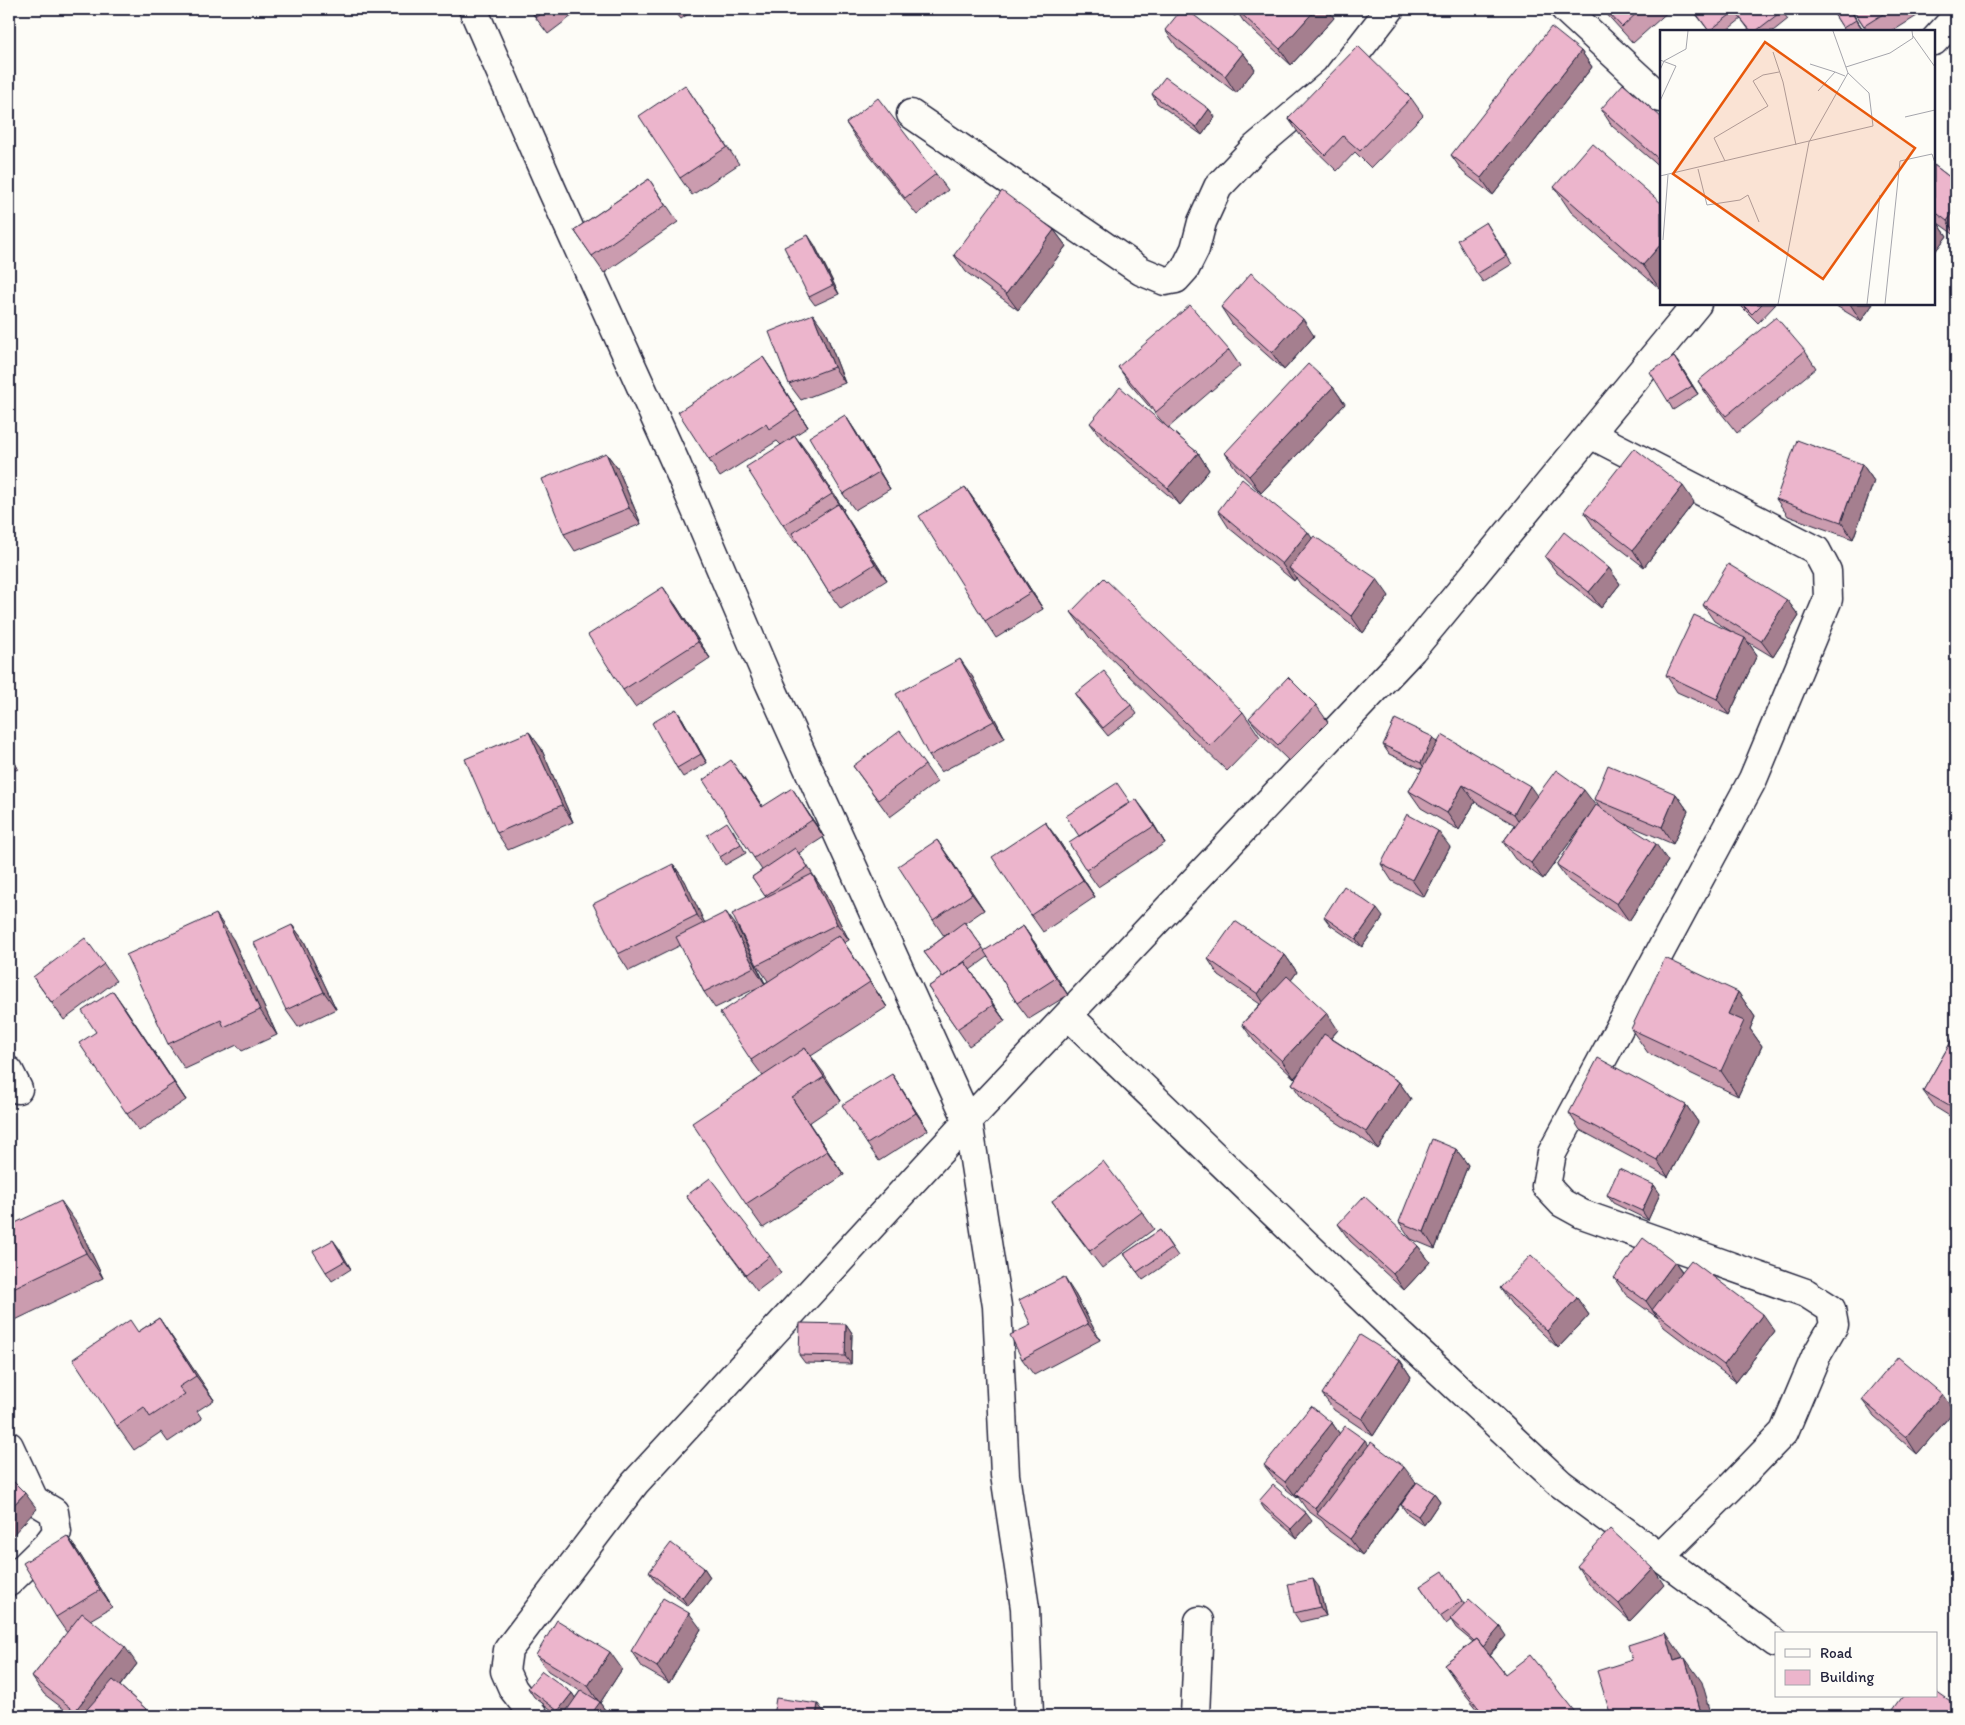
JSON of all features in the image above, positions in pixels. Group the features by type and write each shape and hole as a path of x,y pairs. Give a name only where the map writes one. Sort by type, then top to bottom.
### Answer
{"street":[{"path":"473,9 544,172 677,466 769,682 968,1121 997,1306 1005,1475 1025,1608 1029,1716"},
{"path":"911,114 1141,271 1165,281 1176,279 1185,270 1194,250 1202,222 1218,188 1256,147 1335,80 1390,9"},
{"path":"1564,9 1660,97"},
{"path":"1935,40 1956,17"},
{"path":"534,1716 513,1689 505,1671 508,1650 635,1483 968,1121 1412,650 1696,305"},
{"path":"1590,434 1816,550 1827,571 1828,599 1753,779 1552,1154 1546,1186 1562,1203 1582,1214 1806,1293 1831,1309 1834,1325 1816,1356 1784,1432 1661,1556"},
{"path":"1068,1015 1374,1310 1561,1484 1661,1556 1775,1642"},
{"path":"9,1446 34,1500 54,1512 56,1532 47,1545 9,1582"},
{"path":"1195,1716 1199,1621"}],"building":[{"path":"530,9 548,9 536,17"},
{"path":"1182,9 1186,9 1243,53 1225,76 1165,30"},
{"path":"1236,9 1316,9 1280,49"},
{"path":"1605,9 1641,9 1622,27"},
{"path":"1693,9 1738,9 1710,30 1708,30"},
{"path":"1744,9 1780,9 1782,11 1757,30 1750,30 1737,14"},
{"path":"1831,9 1850,9 1856,20 1843,28"},
{"path":"1853,9 1891,9 1864,26"},
{"path":"1551,27 1581,51 1481,178 1451,155"},
{"path":"1358,46 1411,98 1360,151 1343,136 1325,155 1288,118"},
{"path":"1165,77 1209,109 1196,127 1152,94"},
{"path":"1623,84 1660,116 1660,160 1601,109"},
{"path":"685,85 727,147 680,178 639,116"},
{"path":"878,98 936,174 905,198 846,123"},
{"path":"1592,143 1660,202 1660,245 1643,265 1554,187"},
{"path":"1935,166 1956,182 1956,209 1947,221 1935,212"},
{"path":"649,179 666,205 592,256 574,230"},
{"path":"1002,191 1054,230 1006,294 954,255"},
{"path":"1486,222 1506,256 1477,274 1457,240"},
{"path":"808,235 833,285 809,297 784,247"},
{"path":"1251,273 1303,319 1272,353 1221,307"},
{"path":"1190,305 1229,350 1156,412 1118,367"},
{"path":"1743,305 1761,305 1752,314"},
{"path":"813,314 834,367 789,384 769,332"},
{"path":"1776,317 1805,351 1726,416 1698,381"},
{"path":"763,357 797,410 769,429 766,424 709,460 678,412"},
{"path":"1674,357 1692,386 1668,401 1650,372"},
{"path":"1308,364 1333,387 1249,476 1225,453"},
{"path":"1120,387 1198,453 1168,488 1090,423"},
{"path":"845,415 879,472 843,494 809,437"},
{"path":"795,436 832,494 783,525 746,467"},
{"path":"1797,440 1862,464 1841,522 1776,499"},
{"path":"1634,448 1683,486 1633,550 1584,512"},
{"path":"606,453 629,508 564,534 542,479"},
{"path":"1242,479 1308,532 1282,564 1218,511"},
{"path":"965,487 1031,592 985,621 919,516"},
{"path":"838,504 875,564 829,593 792,533"},
{"path":"1564,532 1609,568 1589,592 1545,557"},
{"path":"1314,536 1377,579 1351,616 1289,568"},
{"path":"1728,564 1787,600 1761,641 1703,605"},
{"path":"1104,578 1243,712 1210,746 1071,612"},
{"path":"663,587 698,642 623,690 588,635"},
{"path":"1694,615 1745,638 1717,699 1666,675"},
{"path":"960,659 994,721 929,756 896,694"},
{"path":"1104,671 1131,705 1103,728 1075,694"},
{"path":"1288,677 1316,705 1278,745 1249,718"},
{"path":"676,709 701,754 677,768 652,723"},
{"path":"1395,719 1433,737 1421,763 1383,745"},
{"path":"900,731 925,765 878,800 853,766"},
{"path":"529,732 562,805 497,833 465,759"},
{"path":"1442,735 1530,786 1514,814 1463,785 1447,813 1409,791"},
{"path":"731,760 762,807 792,788 812,820 754,858 703,780"},
{"path":"1608,765 1676,794 1662,827 1594,799"},
{"path":"1556,770 1584,790 1531,863 1503,842"},
{"path":"1117,783 1130,802 1079,836 1066,816"},
{"path":"1136,799 1154,826 1086,870 1069,843"},
{"path":"1596,805 1656,844 1617,904 1557,865"},
{"path":"1407,814 1438,831 1412,880 1381,864"},
{"path":"727,822 741,844 720,857 707,835"},
{"path":"1045,822 1083,880 1031,915 992,857"},
{"path":"937,840 972,894 933,920 898,866"},
{"path":"795,848 808,867 765,896 752,877"},
{"path":"673,864 697,915 618,954 593,904"},
{"path":"812,874 837,924 757,965 732,914"},
{"path":"1344,886 1377,909 1356,939 1324,917"},
{"path":"726,912 754,967 704,992 676,937"},
{"path":"216,914 260,1010 224,1027 221,1020 168,1044 126,955"},
{"path":"1235,921 1285,955 1258,994 1208,959"},
{"path":"964,922 983,948 943,977 924,952"},
{"path":"292,925 324,992 286,1010 254,943"},
{"path":"1023,926 1056,978 1017,1003 984,951"},
{"path":"839,935 870,982 751,1060 720,1013"},
{"path":"85,938 104,964 52,1003 33,977"},
{"path":"1665,958 1738,992 1728,1014 1744,1021 1721,1071 1631,1029"},
{"path":"965,962 993,1005 957,1029 928,987"},
{"path":"1287,976 1327,1013 1282,1061 1242,1024"},
{"path":"113,991 174,1083 127,1114 79,1043 96,1032 82,1011"},
{"path":"1956,1033 1956,1110 1923,1091"},
{"path":"1324,1034 1399,1082 1366,1132 1292,1084"},
{"path":"805,1048 824,1077 792,1098 827,1151 746,1204 692,1123"},
{"path":"1598,1058 1686,1105 1657,1160 1569,1113"},
{"path":"892,1074 916,1113 867,1144 842,1105"},
{"path":"1432,1139 1456,1149 1424,1232 1399,1222"},
{"path":"1103,1161 1142,1212 1090,1251 1052,1201"},
{"path":"1619,1169 1654,1185 1642,1211 1607,1195"},
{"path":"710,1178 770,1256 746,1275 686,1196"},
{"path":"1364,1196 1418,1246 1393,1274 1338,1224"},
{"path":"61,1201 86,1253 9,1290 9,1226"},
{"path":"1160,1230 1172,1248 1137,1272 1124,1254"},
{"path":"1643,1238 1675,1262 1646,1301 1614,1278"},
{"path":"333,1240 345,1261 326,1272 313,1251"},
{"path":"1531,1255 1577,1298 1547,1331 1500,1288"},
{"path":"1691,1260 1763,1314 1724,1365 1652,1310"},
{"path":"1064,1277 1088,1324 1022,1359 1010,1335 1031,1325 1019,1300"},
{"path":"159,1318 196,1376 179,1387 185,1394 150,1417 144,1407 117,1426 73,1359 130,1320 138,1332"},
{"path":"800,1323 846,1324 845,1356 799,1355"},
{"path":"1360,1335 1400,1360 1362,1419 1322,1394"},
{"path":"1898,1357 1942,1394 1906,1437 1862,1400"},
{"path":"1311,1406 1332,1423 1285,1482 1264,1465"},
{"path":"1345,1426 1365,1440 1315,1508 1295,1494"},
{"path":"1371,1442 1404,1467 1350,1539 1317,1514"},
{"path":"9,1477 25,1493 9,1510"},
{"path":"1417,1482 1434,1493 1418,1516 1401,1505"},
{"path":"1273,1485 1306,1513 1291,1529 1259,1501"},
{"path":"1610,1529 1653,1568 1619,1604 1577,1566"},
{"path":"67,1536 100,1590 56,1617 23,1563"},
{"path":"671,1543 704,1568 682,1598 649,1572"},
{"path":"1443,1571 1462,1601 1440,1616 1420,1586"},
{"path":"1313,1579 1320,1607 1294,1613 1288,1584"},
{"path":"663,1598 689,1613 657,1667 631,1651"},
{"path":"1469,1599 1500,1627 1483,1647 1477,1639 1474,1641 1450,1619"},
{"path":"82,1613 125,1647 75,1711 32,1677"},
{"path":"557,1620 610,1652 588,1686 536,1655"},
{"path":"1666,1633 1674,1661 1685,1658 1702,1716 1611,1716 1597,1671 1632,1660 1628,1645"},
{"path":"1477,1639 1505,1674 1530,1655 1578,1716 1485,1716 1444,1664"},
{"path":"542,1671 572,1693 558,1711 528,1688"},
{"path":"113,1680 154,1716 81,1716"},
{"path":"581,1690 600,1702 590,1716 563,1716"},
{"path":"1938,1692 1956,1705 1956,1716 1903,1716 1893,1710 1902,1698 1938,1698"},
{"path":"776,1698 818,1704 816,1716 773,1716"}]}
